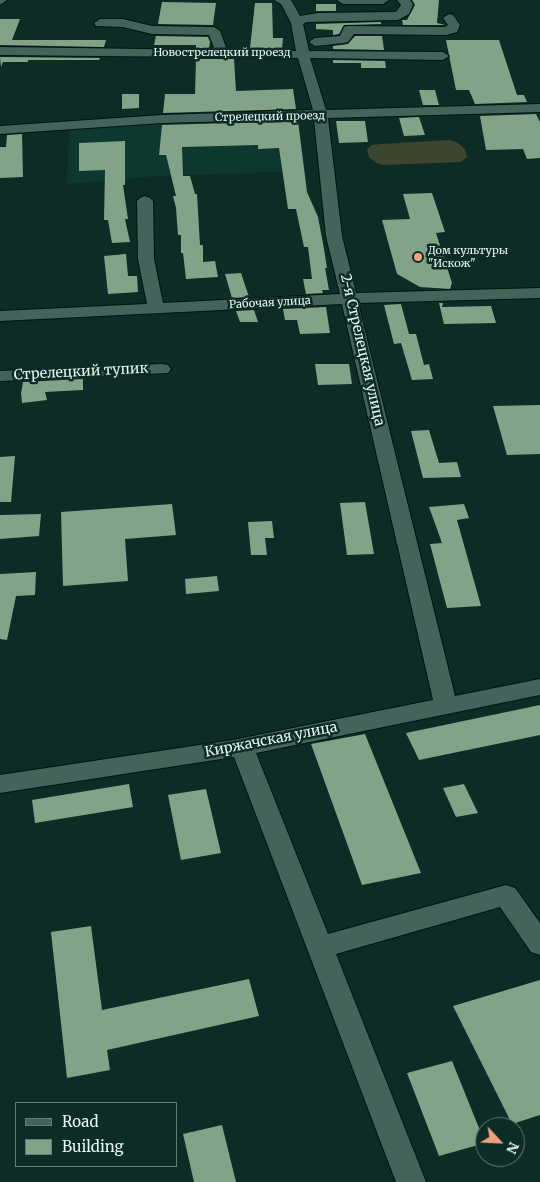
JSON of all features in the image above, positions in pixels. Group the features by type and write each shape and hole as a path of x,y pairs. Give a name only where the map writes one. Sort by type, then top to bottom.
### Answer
{"street":[{"path":"343,16 345,0 383,0"},
{"path":"297,23 304,19 318,17 398,16 403,14 406,4 403,0"},
{"name":"2-я Стрелецкая улица","path":"287,1 297,23 321,116 334,236 446,705"},
{"path":"302,48 337,41 347,36 348,30 446,31 453,29 454,26 449,18"},
{"path":"100,23 123,23 152,30 214,31 222,52"},
{"name":"Новострелецкий проезд","path":"0,51 222,52 302,48 443,56"},
{"name":"Стрелецкий проезд","path":"0,130 162,119 321,116 540,108"},
{"path":"145,201 146,259 156,309"},
{"name":"Рабочая улица","path":"0,316 350,298 540,293"},
{"name":"Стрелецкий тупик","path":"0,376 162,369"},
{"name":"Киржачская улица","path":"0,784 242,747 540,687"},
{"path":"242,747 412,1182"},
{"path":"320,947 506,895 540,944"}],"shaded area":[{"path":"298,120 305,171 157,176 67,184 69,129 166,122"},
{"path":"450,140 458,143 465,149 467,157 460,162 383,165 376,163 369,157 367,149 372,145 381,144"}],"building":[{"path":"412,0 439,0 437,23 445,25 403,25 402,20 407,20 415,5"},
{"path":"162,2 216,3 213,25 158,24"},
{"path":"255,3 272,3 273,38 283,38 282,49 250,48"},
{"path":"316,4 336,4 336,11 316,11"},
{"path":"0,19 20,19 12,40 106,40 104,47 0,45"},
{"path":"381,22 381,24 344,25 339,34 333,35 333,30 316,29 316,24"},
{"path":"156,36 208,37 210,42 209,48 196,48 196,45 154,45"},
{"path":"355,36 382,36 384,50 333,49 333,46 348,44"},
{"path":"446,40 499,40 517,95 524,95 527,102 475,104 469,90 456,90"},
{"path":"0,57 100,58 99,60 3,62 1,67"},
{"path":"196,59 234,59 236,91 293,89 296,109 163,113 165,94 195,94"},
{"path":"333,60 385,61 386,68 361,68 361,63 333,63"},
{"path":"419,90 435,90 439,105 423,105"},
{"path":"122,94 139,94 139,108 122,109"},
{"path":"536,114 540,122 540,158 527,159 523,149 486,150 480,116"},
{"path":"419,117 425,135 404,136 399,118"},
{"path":"298,121 307,192 318,217 329,290 322,290 323,293 306,294 303,279 312,279 308,247 304,247 296,209 288,209 279,148 258,149 258,145 182,147 183,176 190,176 195,194 197,194 203,262 215,261 218,277 186,279 183,253 181,253 181,235 178,235 173,196 176,196 166,155 159,155 162,125"},
{"path":"336,121 365,121 368,142 339,143"},
{"path":"22,134 23,177 0,178 0,147 6,147 7,135"},
{"path":"125,141 125,185 123,185 128,219 125,219 130,242 112,243 108,220 104,220 105,170 79,171 79,143"},
{"name":"Дом культуры \"Искож\"","path":"432,193 445,232 436,233 452,283 450,289 420,287 397,274 382,220 410,219 403,194"},
{"path":"126,254 128,276 137,276 138,292 108,294 104,256"},
{"path":"241,273 249,297 232,298 225,274"},
{"path":"439,303 443,303 442,307 491,306 496,323 444,324"},
{"path":"401,304 409,334 416,334 424,365 429,364 433,379 412,380 401,343 394,344 384,305"},
{"path":"326,307 330,333 300,334 297,320 285,320 283,309"},
{"path":"254,310 258,322 240,322 236,311"},
{"path":"315,364 349,364 352,384 318,385"},
{"path":"83,379 83,390 45,392 47,400 22,403 23,382"},
{"path":"540,405 540,454 507,455 493,406"},
{"path":"429,430 439,463 457,462 461,477 423,478 411,431"},
{"path":"15,456 11,502 0,502 0,457"},
{"path":"365,502 374,554 347,555 340,503"},
{"path":"172,504 176,535 125,539 128,581 63,586 61,512"},
{"path":"464,504 469,518 457,520 481,606 447,608 430,544 442,543 429,507"},
{"path":"41,514 39,536 0,539 0,515"},
{"path":"272,521 274,538 265,538 267,555 251,555 248,522"},
{"path":"36,572 35,595 16,596 7,640 0,639 0,574"},
{"path":"217,576 219,591 186,594 185,579"},
{"path":"540,705 540,735 419,760 406,733"},
{"path":"365,734 421,873 362,885 311,744"},
{"path":"129,784 133,807 35,823 32,800"},
{"path":"464,784 478,813 456,817 443,788"},
{"path":"206,789 221,853 181,860 168,795"},
{"path":"91,926 102,1010 249,979 259,1016 107,1050 110,1070 67,1078 51,932"},
{"path":"540,980 540,1115 525,1120 525,1117 508,1117 453,1006"},
{"path":"452,1061 475,1118 475,1146 439,1156 407,1073"},
{"path":"222,1125 236,1182 194,1182 183,1134"}],"place":[{"name":"Дом культуры \"Искож\"","path":"418,257"}]}
